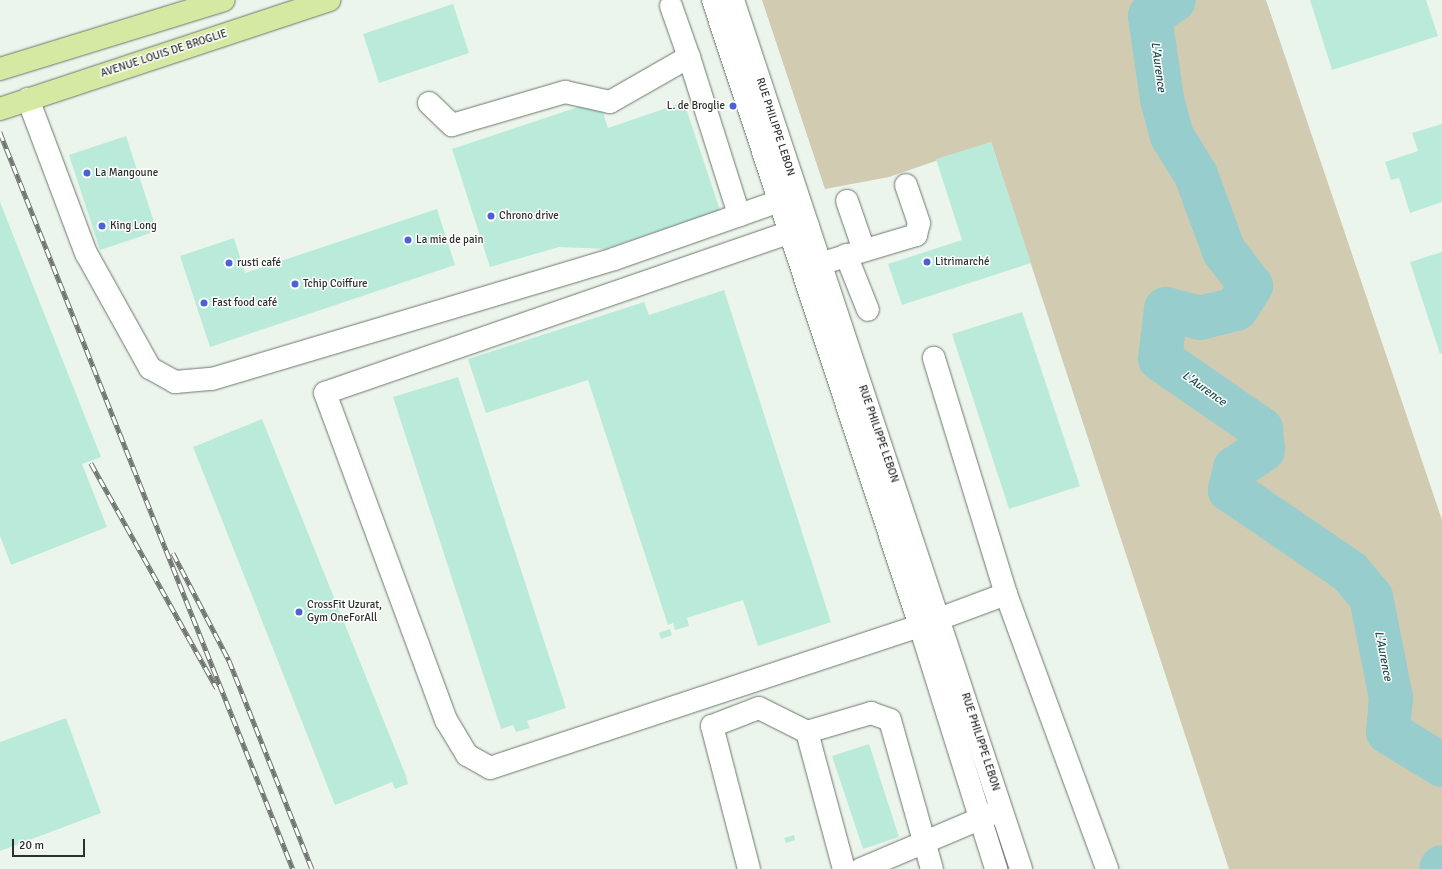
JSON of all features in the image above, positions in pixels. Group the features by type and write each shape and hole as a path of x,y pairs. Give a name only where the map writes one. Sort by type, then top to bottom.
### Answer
{"main road":[{"path":"0,70 224,0"},
{"name":"AVENUE LOUIS DE BROGLIE","path":"0,109 329,0"}],"street":[{"name":"RUE PHILIPPE LEBON","path":"713,0 764,162 789,198"},
{"name":"RUE PHILIPPE LEBON","path":"733,0 789,198 930,622 1002,810 1021,869"},
{"path":"671,6 689,57 739,215"},
{"path":"429,103 452,125 565,92 610,102 689,57"},
{"path":"28,99 86,253 150,368 174,382 212,379 614,259 789,198"},
{"path":"812,266 916,235 920,230 906,185"},
{"path":"847,201 855,253 868,310"},
{"path":"799,228 325,393 446,720 467,754 490,768 930,622 1006,594"},
{"path":"934,358 1006,594 1107,869"},
{"name":"RUE PHILIPPE LEBON","path":"930,622 978,820 996,869"},
{"path":"749,869 712,726 759,708 807,732 871,713 890,720 923,843 932,869"},
{"path":"807,732 844,869"},
{"path":"861,869 1002,810"}],"shaded area":[{"path":"762,0 1266,0 1442,520 1442,869 1229,869 991,142 889,177 825,189"}],"building":[{"path":"1310,0 1426,0 1438,36 1332,70"},
{"path":"453,4 469,53 379,83 363,34"},
{"path":"599,100 608,128 684,102 720,210 605,249 559,247 490,267 452,149"},
{"path":"1442,124 1442,202 1410,213 1399,178 1391,180 1385,162 1418,151 1412,133"},
{"path":"126,136 157,231 100,250 69,155"},
{"path":"991,142 1031,263 902,305 888,264 962,240 936,159"},
{"path":"0,202 101,457 82,464 107,527 11,565 0,536"},
{"path":"437,209 455,265 210,347 180,256 234,238 245,273"},
{"path":"1442,252 1442,353 1440,354 1410,262"},
{"path":"724,290 831,622 758,646 743,600 687,618 689,626 675,630 673,623 668,625 588,380 486,413 468,359 644,302 649,315"},
{"path":"1022,312 1080,486 1009,509 952,334"},
{"path":"458,377 566,708 527,721 530,728 516,732 513,725 501,729 393,397"},
{"name":"CrossFit Uzurat, Gym OneForAll","path":"262,419 406,776 408,784 395,789 392,782 335,805 193,447"},
{"path":"670,629 672,635 661,639 659,633"},
{"path":"66,718 101,813 0,851 0,742"},
{"path":"869,744 899,837 863,849 832,756"},
{"path":"794,835 795,840 786,843 784,838"}],"waterway":[{"name":"L'Aurence","path":"1174,0 1150,16 1162,99 1172,136 1196,175 1224,251 1251,286 1236,309 1200,318 1166,309 1160,359 1261,429 1263,450 1235,468 1230,490 1350,572 1371,597 1391,698 1388,732 1442,765"}],"railway":[{"path":"0,132 293,869"},
{"path":"91,463 217,688"},
{"path":"173,553 229,660 312,869"}],"place":[{"name":"L. de Broglie","path":"733,106"},
{"name":"La Mangoune","path":"87,173"},
{"name":"Chrono drive","path":"491,216"},
{"name":"King Long","path":"102,226"},
{"name":"La mie de pain","path":"408,240"},
{"name":"Litrimarché","path":"927,262"},
{"name":"rusti café","path":"229,263"},
{"name":"Tchip Coiffure","path":"295,284"},
{"name":"Fast food café","path":"204,303"},
{"name":"CrossFit Uzurat, Gym OneForAll","path":"299,612"}]}
